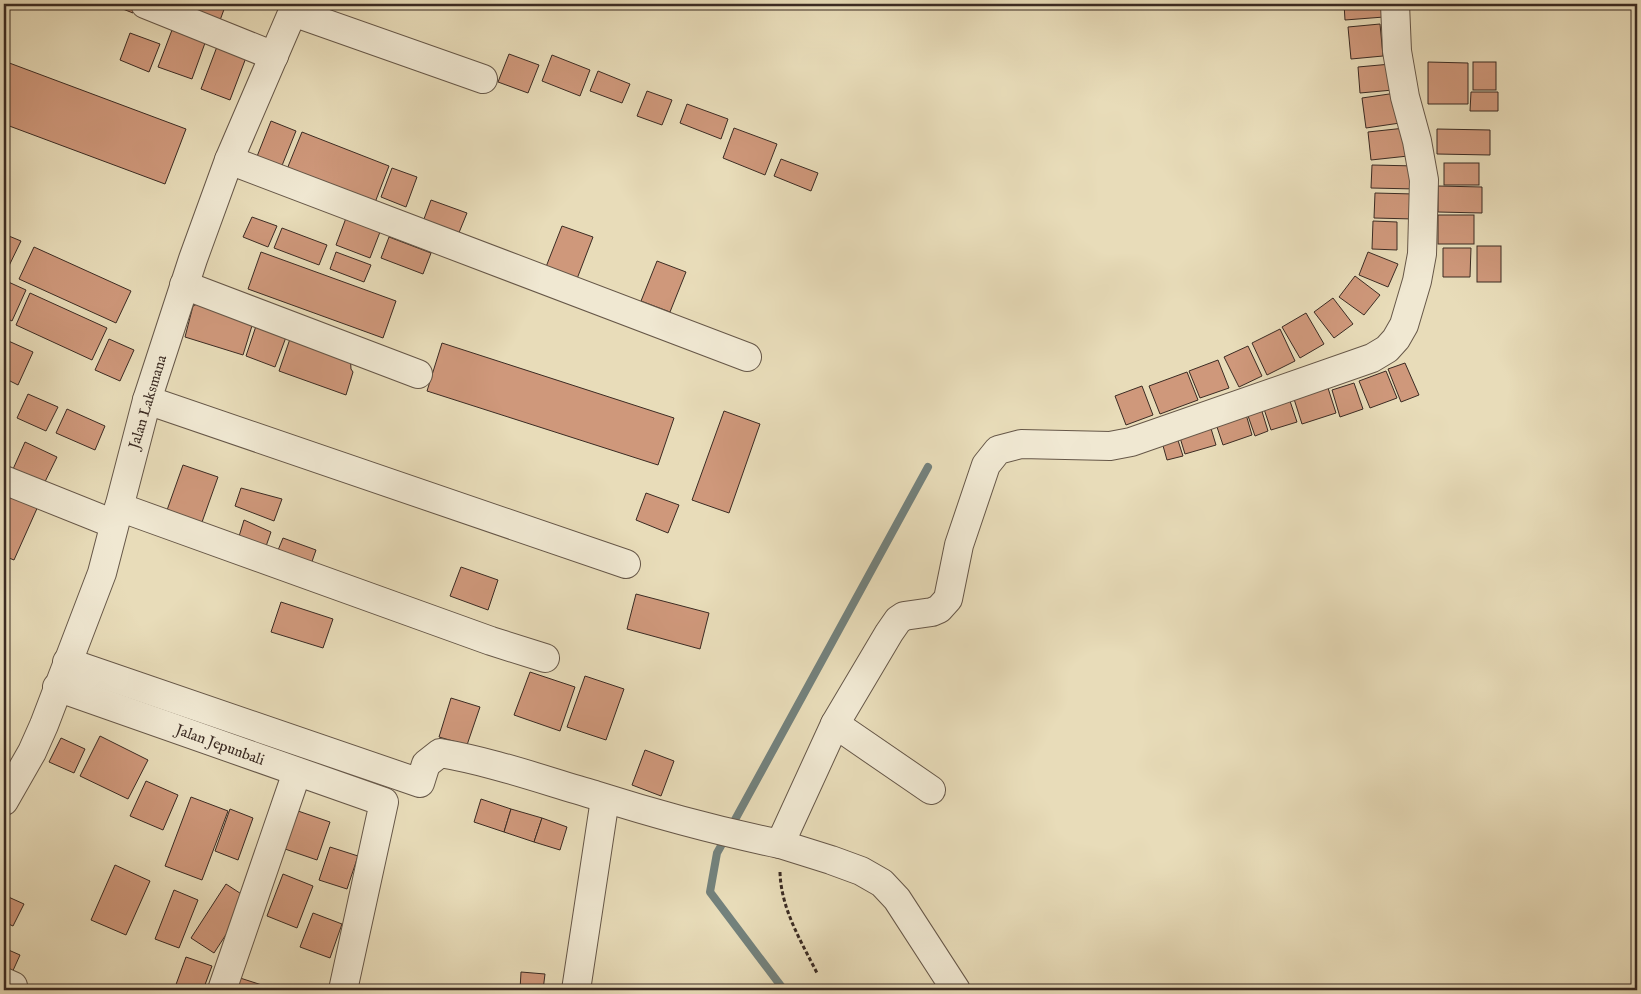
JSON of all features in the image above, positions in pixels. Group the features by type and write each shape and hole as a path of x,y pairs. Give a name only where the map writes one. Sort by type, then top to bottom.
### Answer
{"street":[{"path":"145,4 274,56"},
{"path":"780,844 835,724 889,633 898,620 904,616 932,612 940,608 948,599 959,545 986,465 998,450 1021,444 1110,446 1131,442 1372,358 1387,349 1396,339 1404,325 1417,281 1422,254 1424,180 1417,141 1404,97 1397,51 1395,4"},
{"path":"294,8 484,79"},
{"name":"Jalan Laksmana","path":"4,801 32,752 102,573 147,400 184,285 229,160 294,8"},
{"path":"229,160 747,357"},
{"path":"184,285 418,374"},
{"path":"147,400 626,564"},
{"path":"4,480 545,658"},
{"path":"67,662 420,783 426,764 440,753 475,759 605,799 736,835 780,844 861,871 882,883 897,899 956,990"},
{"name":"Jalan Jepunbali","path":"57,687 384,802 343,990"},
{"path":"835,724 931,790"},
{"path":"222,990 297,772"},
{"path":"576,990 605,799"}],"path":[{"path":"780,844 780,879 790,919 817,973"}],"building":[{"path":"110,4 136,4 133,13"},
{"path":"196,4 226,4 219,23 193,13"},
{"path":"1344,4 1383,4 1384,17 1345,20"},
{"path":"1380,24 1383,56 1351,59 1348,27"},
{"path":"172,30 205,43 192,79 158,67"},
{"path":"130,33 160,44 149,72 120,60"},
{"path":"218,44 247,55 230,100 201,89"},
{"path":"509,54 539,65 528,93 498,82"},
{"path":"552,55 590,70 580,96 542,81"},
{"path":"4,61 186,129 165,184 4,124"},
{"path":"1428,62 1468,63 1468,104 1428,104"},
{"path":"1473,62 1496,62 1496,90 1473,90"},
{"path":"1391,64 1393,90 1360,93 1358,67"},
{"path":"598,71 630,84 622,103 590,91"},
{"path":"647,91 672,100 662,125 637,116"},
{"path":"1471,92 1498,92 1498,111 1470,111"},
{"path":"1396,93 1400,123 1366,128 1362,98"},
{"path":"687,104 728,119 721,139 680,123"},
{"path":"271,121 296,131 281,168 256,159"},
{"path":"734,128 777,144 765,175 723,158"},
{"path":"1405,128 1408,156 1371,160 1368,132"},
{"path":"1437,129 1490,130 1490,155 1437,154"},
{"path":"302,132 389,166 371,213 283,179"},
{"path":"781,159 818,173 811,191 774,176"},
{"path":"1444,163 1479,163 1479,185 1444,185"},
{"path":"1372,165 1416,166 1416,189 1371,188"},
{"path":"392,168 417,177 406,207 381,197"},
{"path":"1438,186 1482,187 1482,213 1438,212"},
{"path":"1375,193 1414,194 1414,219 1374,218"},
{"path":"431,200 467,213 456,240 421,227"},
{"path":"1438,215 1474,215 1474,244 1438,244"},
{"path":"252,217 277,226 268,247 243,237"},
{"path":"346,218 380,232 370,258 336,245"},
{"path":"1373,221 1397,222 1397,250 1372,249"},
{"path":"562,226 593,237 575,284 544,272"},
{"path":"282,228 327,245 319,265 274,248"},
{"path":"4,234 21,241 6,272 4,271"},
{"path":"389,237 431,253 423,274 381,258"},
{"path":"1477,246 1501,246 1501,282 1477,282"},
{"path":"34,247 131,291 116,323 19,279"},
{"path":"1443,248 1471,248 1470,277 1443,277"},
{"path":"261,252 396,301 383,338 248,289"},
{"path":"336,252 371,265 364,282 330,269"},
{"path":"1368,252 1398,264 1388,287 1359,275"},
{"path":"657,261 686,272 670,312 641,301"},
{"path":"1355,276 1380,295 1364,315 1339,297"},
{"path":"4,280 26,290 12,321 4,317"},
{"path":"30,293 107,328 92,360 16,325"},
{"path":"1333,298 1353,324 1334,338 1314,312"},
{"path":"207,299 255,316 243,355 185,337 193,306"},
{"path":"1306,313 1324,344 1300,358 1282,327"},
{"path":"259,317 289,329 275,367 246,356"},
{"path":"1280,329 1295,361 1267,375 1252,343"},
{"path":"293,330 350,352 351,369 353,372 346,395 279,371"},
{"path":"4,339 33,352 18,385 4,378"},
{"path":"109,339 134,350 120,381 95,370"},
{"path":"442,343 674,418 658,465 427,391"},
{"path":"1248,346 1262,376 1239,387 1224,357"},
{"path":"1218,360 1229,388 1200,398 1189,371"},
{"path":"1405,363 1419,395 1401,402 1388,369"},
{"path":"1386,371 1397,398 1370,408 1359,381"},
{"path":"1187,372 1198,400 1160,414 1149,386"},
{"path":"1354,383 1363,409 1340,417 1332,390"},
{"path":"1142,386 1153,415 1126,425 1115,396"},
{"path":"1328,388 1336,413 1302,424 1294,399"},
{"path":"28,394 58,407 46,431 17,418"},
{"path":"1289,398 1297,422 1271,430 1263,406"},
{"path":"1260,405 1268,431 1255,436 1246,410"},
{"path":"67,409 105,426 95,450 56,433"},
{"path":"724,411 760,424 729,513 692,500"},
{"path":"1245,411 1252,435 1223,445 1215,421"},
{"path":"1209,422 1216,445 1185,454 1178,431"},
{"path":"1175,431 1183,456 1167,460 1160,435"},
{"path":"25,442 57,457 41,490 10,476"},
{"path":"183,465 218,477 201,525 166,513"},
{"path":"4,488 39,504 14,560 4,556"},
{"path":"241,488 282,499 274,521 235,506"},
{"path":"646,493 679,505 668,533 636,520"},
{"path":"244,520 271,532 264,552 237,543"},
{"path":"283,538 316,550 308,573 274,560"},
{"path":"461,567 498,580 488,610 450,596"},
{"path":"636,594 709,613 700,649 627,629"},
{"path":"281,602 333,619 323,648 271,632"},
{"path":"530,672 575,687 560,731 514,715"},
{"path":"585,676 624,689 606,740 567,727"},
{"path":"451,698 480,707 467,745 439,737"},
{"path":"100,736 148,760 128,799 80,776"},
{"path":"61,738 85,749 74,773 49,762"},
{"path":"645,750 674,761 661,796 632,785"},
{"path":"146,781 178,795 163,830 130,816"},
{"path":"191,797 228,811 202,880 165,866"},
{"path":"481,799 511,809 504,832 474,822"},
{"path":"230,809 253,818 238,860 215,851"},
{"path":"511,809 542,818 534,842 504,832"},
{"path":"298,811 330,822 317,860 285,849"},
{"path":"542,818 567,827 560,850 534,842"},
{"path":"330,847 358,856 347,889 319,880"},
{"path":"115,865 150,881 126,935 91,920"},
{"path":"283,874 313,886 297,928 267,916"},
{"path":"226,884 249,899 214,953 191,938"},
{"path":"174,890 198,900 179,948 155,939"},
{"path":"4,895 24,904 13,926 4,922"},
{"path":"313,913 342,924 330,958 300,947"},
{"path":"4,948 20,955 11,975 4,972"},
{"path":"186,957 212,966 203,990 174,990"},
{"path":"521,972 545,974 543,990 520,990"},
{"path":"237,977 268,987 267,990 233,990"}],"waterway":[{"path":"731,827 928,467"},
{"path":"726,837 717,853 710,892 784,990"}]}
